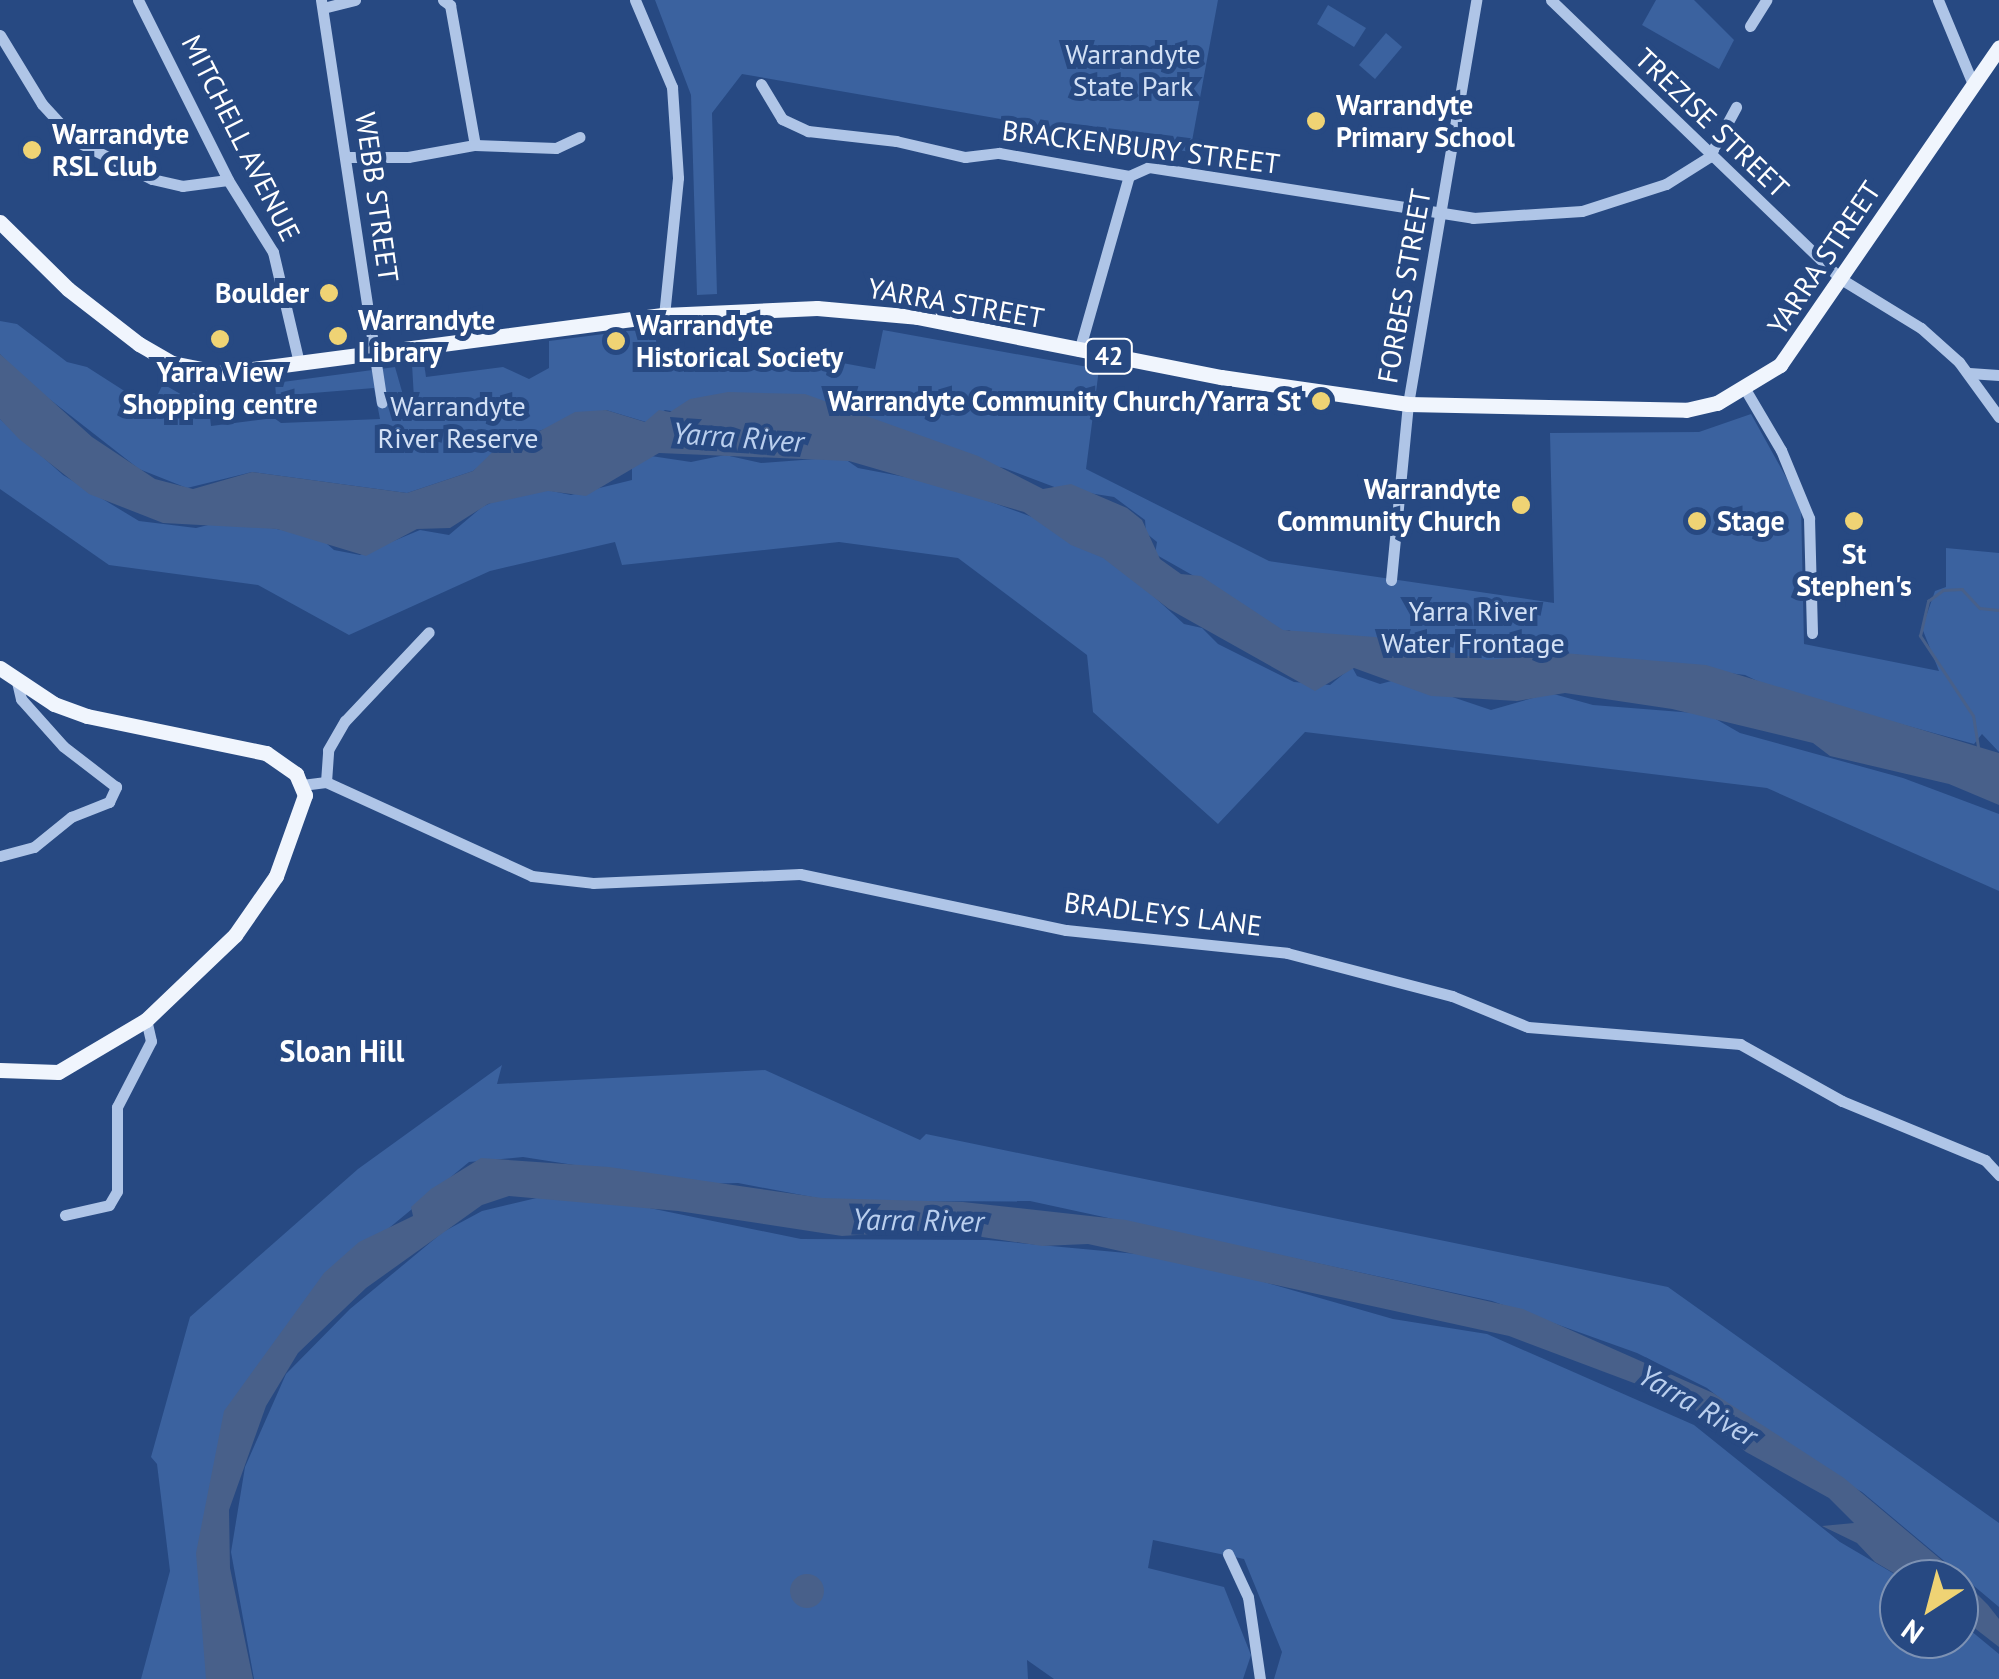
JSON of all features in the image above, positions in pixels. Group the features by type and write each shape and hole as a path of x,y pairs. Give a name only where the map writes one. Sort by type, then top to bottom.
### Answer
{"main road":[{"name":"YARRA STREET","path":"0,222 5,235 124,333 172,363 222,373 664,315 868,310 1080,351 1408,404 1658,412 1717,404 1780,365 1999,47"},
{"path":"0,668 18,682 87,716 266,753 283,761 302,785 298,827 276,876 235,935 146,1020 58,1072 0,1070"}],"street":[{"name":"MITCHELL AVENUE","path":"138,0 228,180 276,260 300,363"},
{"path":"322,4 355,0"},
{"path":"443,0 450,5 475,145"},
{"path":"635,0 672,86 678,178 664,315"},
{"name":"FORBES STREET","path":"1390,580 1408,404 1476,0"},
{"name":"TREZISE STREET","path":"1551,0 1709,157 1841,280 1921,328 1969,372 1999,418"},
{"path":"1750,26 1766,0"},
{"path":"1938,0 1973,84"},
{"name":"WEBB STREET","path":"322,4 382,402"},
{"path":"0,36 42,104 76,141 152,179 182,186 228,180"},
{"name":"BRACKENBURY STREET","path":"760,84 782,118 808,132 896,140 965,157 999,153 1128,176 1149,167 1442,217 1473,218 1582,211 1666,184 1709,157 1736,108"},
{"path":"348,157 408,157 475,145 556,148 580,136"},
{"path":"1080,351 1128,176"},
{"path":"1447,187 1455,205 1473,218"},
{"path":"1969,372 1999,376"},
{"path":"1745,390 1781,450 1809,518 1812,633"},
{"path":"302,785 326,782 328,750 344,721 429,632"},
{"path":"0,856 34,847 70,816 109,802 116,787 63,746 21,699 18,682"},
{"name":"BRADLEYS LANE","path":"326,782 532,876 593,883 800,874 1066,930 1287,953 1452,996 1528,1027 1740,1044 1842,1101 1985,1160 1999,1175"},
{"path":"65,1214 109,1204 117,1191 117,1107 151,1041 146,1020"},
{"path":"1228,1554 1248,1596 1260,1679"}],"green space":[{"name":"Warrandyte State Park","path":"655,0 1218,0 1190,152 742,74 712,113 717,294 697,295 691,95"},
{"path":"1656,0 1694,0 1734,40 1719,69 1642,25"},
{"path":"1328,5 1366,28 1354,47 1317,24"},
{"path":"1386,33 1402,47 1375,79 1359,65"},
{"path":"0,321 17,324 67,362 87,367 151,408 163,384 184,396 207,390 211,426 274,418 281,423 380,419 374,388 276,396 275,383 395,367 405,402 414,399 412,364 423,356 426,377 503,367 529,379 549,368 549,341 604,334 606,350 626,349 625,331 655,330 657,350 682,349 684,372 752,367 788,353 875,369 883,330 1099,369 1086,469 1269,561 1554,603 1550,433 1699,432 1751,414 1801,504 1804,644 1939,671 1922,628 1935,591 1946,587 1946,548 1999,553 1999,752 1982,734 1974,744 1776,690 1745,675 1571,654 1492,662 1352,636 1309,641 1289,630 1269,635 1231,597 1155,554 1157,542 1146,533 1145,520 1114,497 1057,488 1004,468 665,410 646,422 606,410 516,438 473,471 407,493 252,472 187,488 139,469 25,380 0,354"},
{"path":"0,419 63,475 139,521 196,528 228,520 319,537 334,550 360,555 420,530 449,535 482,507 528,486 571,495 632,480 632,466 651,456 691,462 725,455 761,463 842,457 858,468 942,484 1043,521 1116,562 1184,624 1202,628 1218,644 1294,682 1330,685 1352,667 1357,676 1380,684 1399,679 1491,710 1550,693 1593,705 1707,714 1740,733 1903,778 1999,814 1999,891 1767,788 1305,732 1218,824 1093,712 1087,655 958,558 839,542 622,565 615,542 490,571 349,635 258,585 109,565 0,489"},
{"path":"502,1065 497,1084 765,1070 920,1140 926,1134 1668,1287 1999,1523 1999,1607 1979,1590 1979,1559 1942,1559 1862,1492 1789,1452 1707,1388 1637,1353 1492,1301 1030,1201 839,1202 738,1183 696,1184 523,1157 469,1162 383,1233 232,1415 218,1679 141,1679 170,1571 157,1464 151,1457 190,1317 358,1169"},
{"path":"545,1196 591,1196 801,1239 988,1240 1180,1258 1393,1319 1487,1334 1694,1425 1840,1542 1879,1565 1879,1659 1979,1659 1979,1638 1999,1654 1999,1679 1274,1679 1282,1652 1244,1559 1153,1540 1148,1568 1224,1587 1251,1655 1243,1679 1054,1679 1027,1660 1028,1679 254,1679 231,1552 245,1467 286,1374 350,1309 443,1232 482,1211"}],"water":[{"name":"Yarra River","path":"0,354 92,437 155,479 193,489 252,472 407,493 473,471 506,439 525,439 575,412 606,410 645,422 659,410 670,412 690,399 728,392 805,394 978,456 1043,489 1071,484 1127,508 1142,520 1160,559 1181,574 1201,576 1283,630 1375,637 1487,660 1563,653 1706,665 1999,753 1999,805 1949,784 1830,756 1813,743 1672,709 1565,693 1517,701 1431,696 1354,668 1315,691 1169,609 1103,558 1071,545 1024,512 849,461 659,453 586,496 548,491 488,504 450,528 417,529 366,556 277,529 163,523 89,494 19,439 0,419"},
{"name":"Yarra River","path":"481,1158 609,1167 822,1198 963,1202 1126,1220 1523,1309 1713,1393 1844,1478 1940,1559 1879,1559 1879,1564 1857,1543 1822,1526 1854,1523 1829,1498 1746,1452 1687,1403 1509,1336 1088,1244 1042,1246 982,1237 964,1228 842,1236 678,1211 509,1196 482,1205 366,1288 298,1353 266,1406 229,1510 230,1568 253,1679 206,1679 196,1553 224,1411 324,1273 359,1242 413,1216 411,1207 431,1189"},
{"path":"807,1574 819,1579 824,1591 819,1603 807,1608 795,1603 790,1591 795,1579"},
{"path":"1979,1596 1999,1619 1999,1647 1979,1632"}],"waterway":[{"path":"1978,747 1973,716 1920,636 1928,601 1943,590 1962,589 1980,608 1999,610"}],"place":[{"name":"Warrandyte Primary School","path":"1316,121"},
{"name":"Warrandyte RSL Club","path":"32,150"},
{"name":"Boulder","path":"329,293"},
{"name":"Warrandyte Library","path":"338,336"},
{"name":"Yarra View Shopping centre","path":"220,339"},
{"name":"Warrandyte Historical Society","path":"616,341"},
{"name":"Warrandyte Community Church/Yarra St","path":"1321,401"},
{"name":"Warrandyte Community Church","path":"1521,505"},
{"name":"Stage","path":"1697,521"},
{"name":"St Stephen's","path":"1854,521"}],"district":[{"name":"Sloan Hill","path":"342,1051"}],"park label":[{"name":"Warrandyte River Reserve","path":"458,422"},
{"name":"Yarra River Water Frontage","path":"1473,627"}]}
